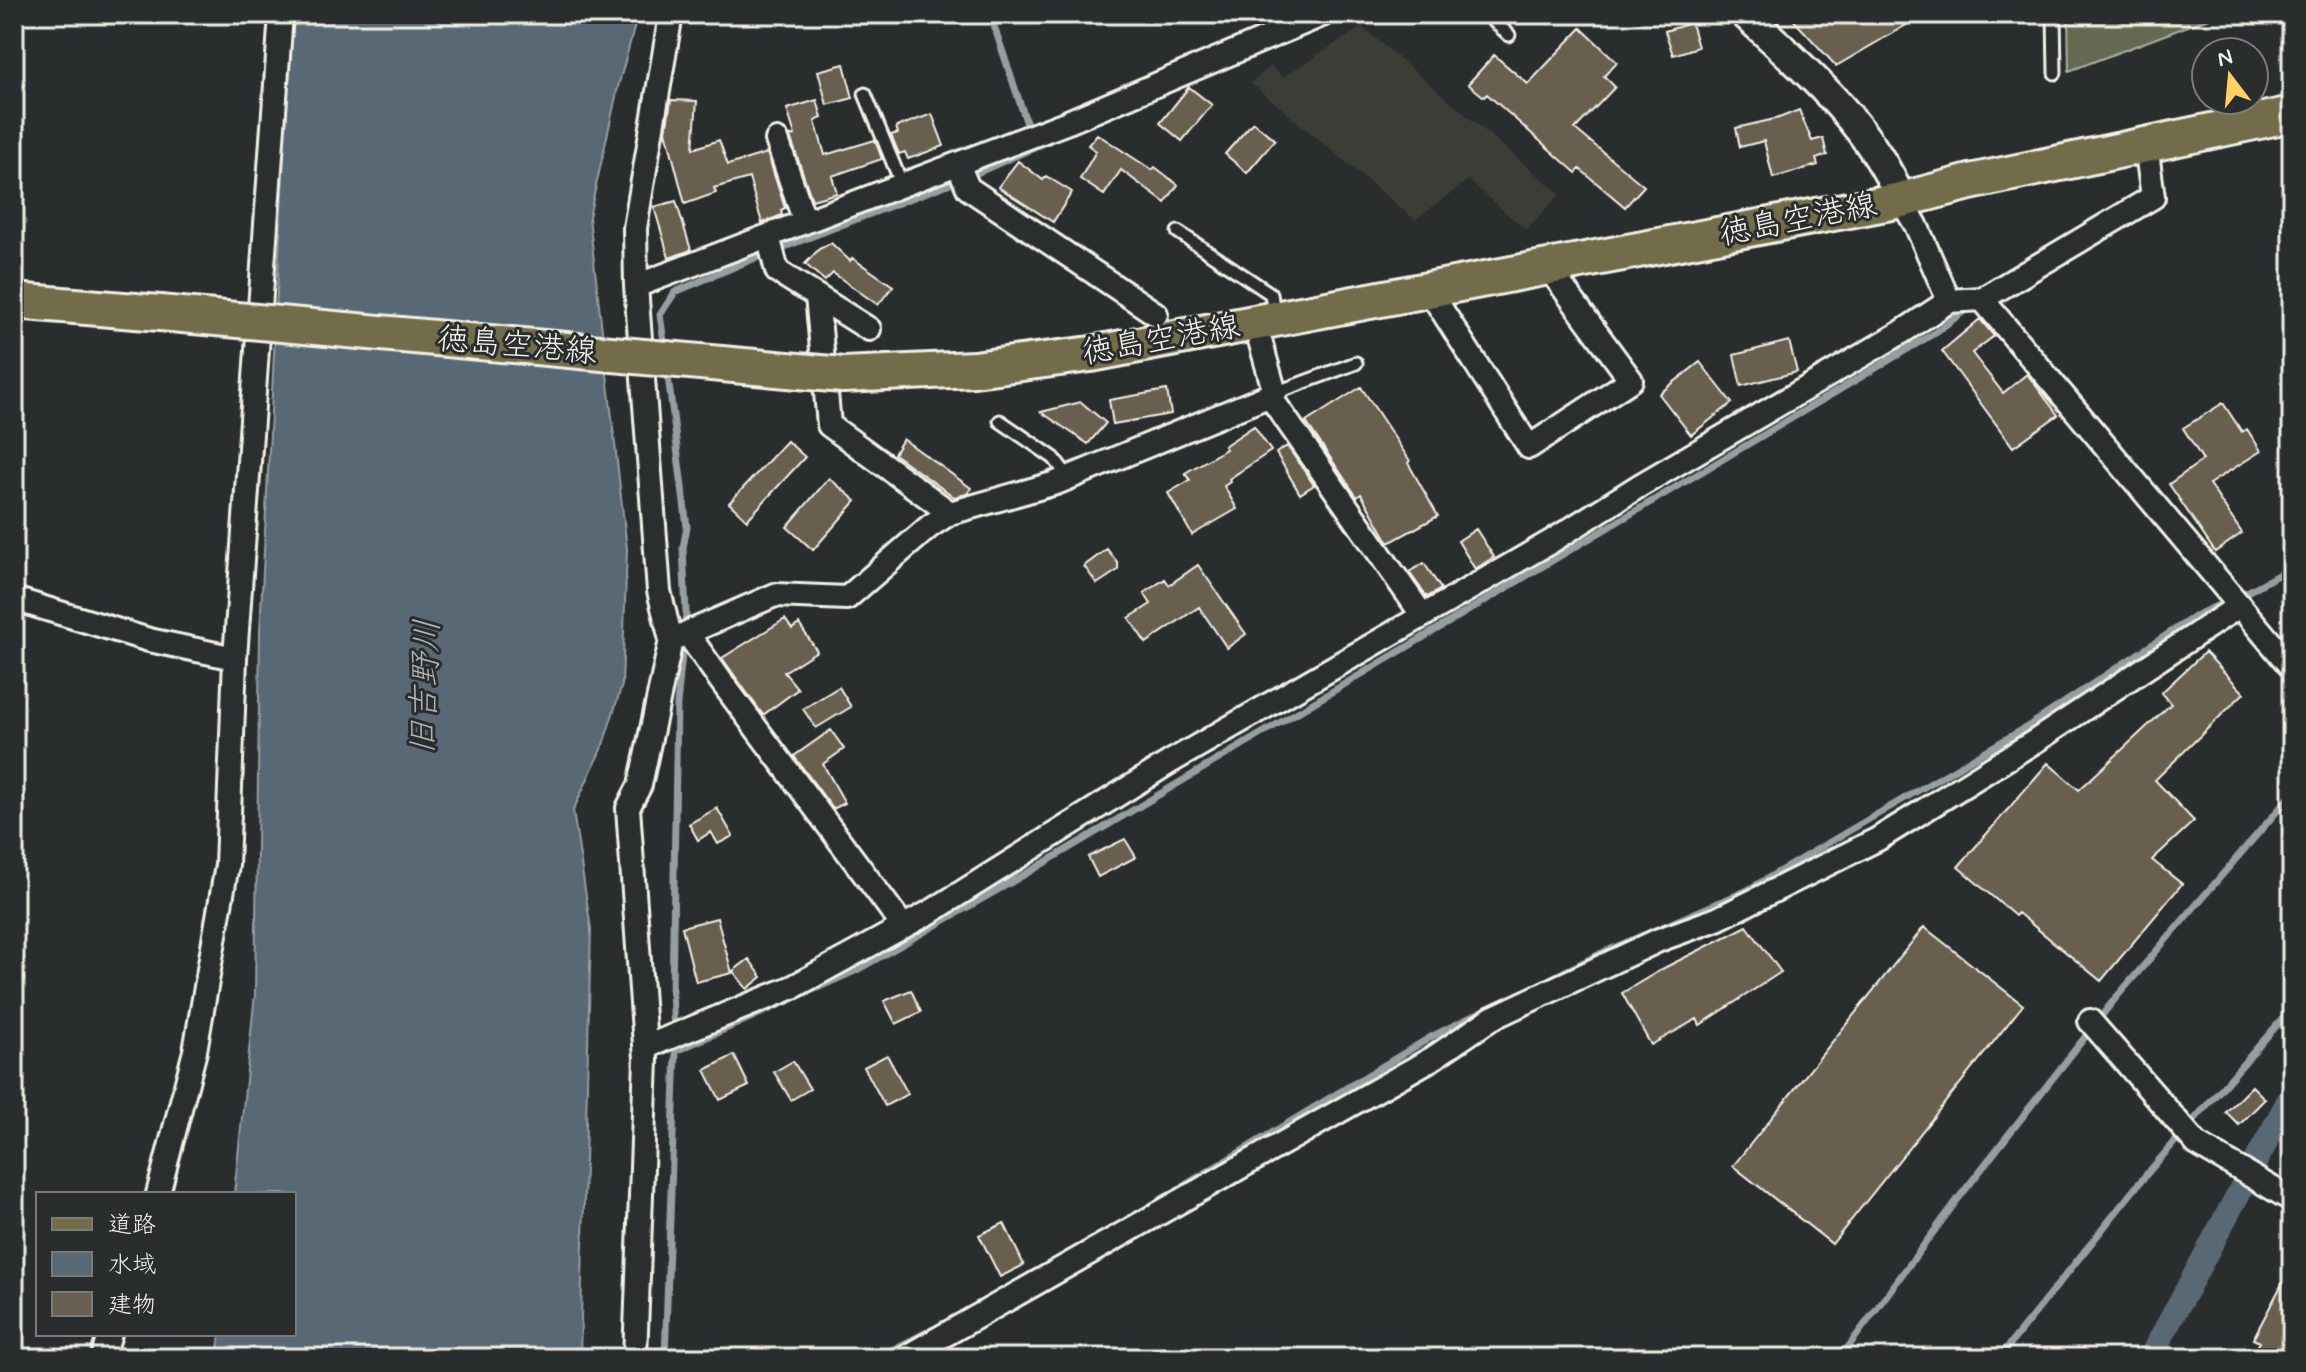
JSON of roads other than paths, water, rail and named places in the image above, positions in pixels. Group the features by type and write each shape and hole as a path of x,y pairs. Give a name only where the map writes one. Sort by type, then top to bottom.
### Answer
{"main road":[{"name":"徳島空港線","path":"14,301 843,375 974,369 1091,354 1901,200 2292,114"}],"street":[{"path":"159,1192 195,1051 227,865 235,658 281,14"},
{"path":"635,1358 646,1047 628,808 640,785 671,640 659,591 636,286 635,228 671,14"},
{"path":"636,286 1068,122 1324,14"},
{"path":"1745,14 1840,104 1892,178 1949,301"},
{"path":"777,140 805,222"},
{"path":"646,1047 793,987 932,911 1170,762 1423,616 1902,332 1949,301 1982,299 2153,197 2146,145"},
{"path":"958,164 968,188 1156,314"},
{"path":"768,236 777,271 869,329"},
{"path":"1429,290 1529,447 1631,380 1548,267"},
{"path":"817,296 829,425 950,513"},
{"path":"1982,299 2292,668"},
{"path":"1266,321 1272,394 1423,616"},
{"path":"671,640 775,595 847,598 930,526 950,513 1069,478 1272,394"},
{"path":"14,599 149,640 235,658"},
{"path":"904,1358 1433,1058 1492,1018 1659,940 1717,919 1878,839 2024,749 2239,606"},
{"path":"693,630 692,640 699,650 903,926"},
{"path":"2090,1021 2197,1144 2292,1200"},
{"path":"102,1358 109,1336"}],"lane":[{"path":"1486,14 1509,35"},
{"path":"2054,14 2055,73"},
{"path":"865,94 902,185"},
{"path":"1178,232 1271,294 1266,321"},
{"path":"1272,394 1356,363"},
{"path":"1000,421 1054,458 1069,478"}],"water":[{"name":"旧吉野川","path":"291,14 638,14 589,217 627,549 622,685 603,745 573,811 591,929 580,1358 217,1358 220,1336 296,1336 296,1192 234,1192 255,994 260,631"}],"waterway":[{"path":"990,14 1030,133"},
{"path":"1328,21 1345,14"},
{"path":"665,348 660,315 675,292 979,172 1049,141"},
{"path":"665,1358 676,1051 857,970 1029,872 1933,334 1970,307"},
{"path":"667,368 687,527 683,548 686,613 677,705 674,1030"},
{"path":"1037,478 1078,462"},
{"path":"1536,986 1602,953 1746,891 2032,724 2197,615 2292,567"},
{"path":"1840,1358 1958,1199 2114,1000 2292,794"},
{"path":"1999,1358 2145,1176 2292,1008"},
{"path":"1147,1208 1431,1037 1485,1010"},
{"path":"2150,1358 2292,1094"},
{"path":"876,1358 931,1330"}]}
